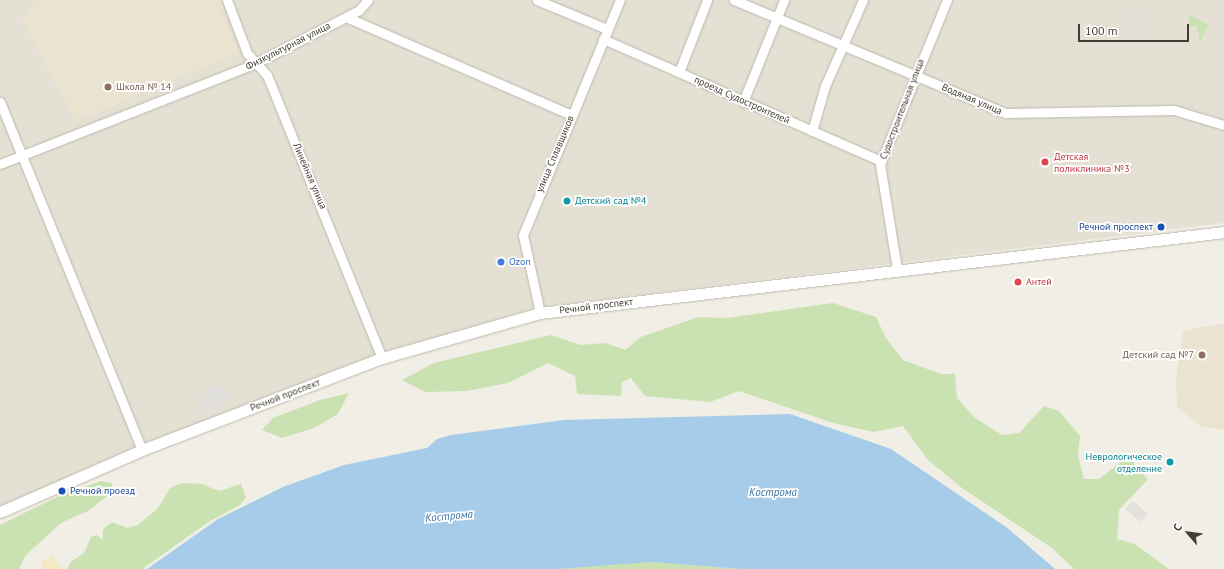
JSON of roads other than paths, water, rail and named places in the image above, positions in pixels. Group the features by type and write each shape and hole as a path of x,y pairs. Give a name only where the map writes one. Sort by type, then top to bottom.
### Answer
{"street":[{"name":"Линейная улица","path":"227,0 247,54 256,63 270,82 382,358"},
{"name":"Физкультурная улица","path":"0,164 256,63 359,10 368,0"},
{"path":"537,0 607,29"},
{"name":"улица Сплавщиков","path":"540,313 523,235 571,115 620,0"},
{"path":"679,72 707,0"},
{"name":"Водяная улица","path":"734,0 1006,114 1174,110 1224,126"},
{"path":"743,102 784,0"},
{"path":"812,131 825,86 863,0"},
{"name":"Судостроительная улица","path":"897,269 881,161 914,75 947,0"},
{"path":"346,17 571,115"},
{"name":"проезд Судостроителей","path":"603,39 743,102 881,161"},
{"path":"0,102 142,450"},
{"name":"Речной проспект","path":"0,512 142,450 382,358 540,313 897,269 1224,232"}],"water":[{"name":"Кострома","path":"790,414 891,449 1006,527 1055,569 742,569 651,562 557,569 147,569 218,519 283,487 344,465 427,448 437,439 451,435 564,420"}],"place":[{"name":"Школа № 14","path":"108,87"},
{"name":"Детская поликлиника №3","path":"1045,162"},
{"name":"Детский сад №4","path":"567,201"},
{"name":"Речной проспект","path":"1161,227"},
{"name":"Ozon","path":"501,262"},
{"name":"Антей","path":"1018,282"},
{"name":"Детский сад №7","path":"1202,355"},
{"name":"Неврологическое отделение","path":"1170,462"},
{"name":"Речной проезд","path":"62,491"}]}
